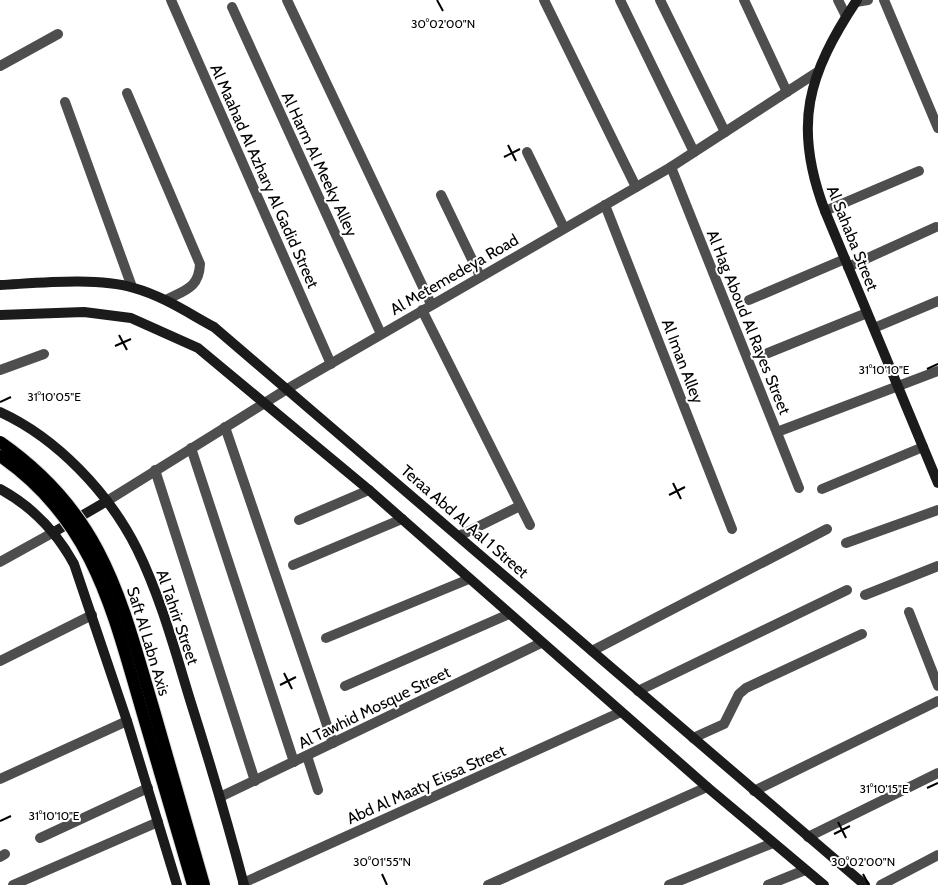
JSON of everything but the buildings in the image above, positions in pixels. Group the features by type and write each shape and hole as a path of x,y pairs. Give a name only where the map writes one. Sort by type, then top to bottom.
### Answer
{"main road":[{"name":"Saft Al Labn Axis","path":"0,442 23,458 57,490 86,528 109,570 126,614 204,885"},
{"name":"Saft Al Labn Axis","path":"0,456 16,467 50,499 78,536 100,577 115,621 193,885"}],"street":[{"name":"Al Maahad Al Azhary Al Gadid Street","path":"171,0 331,364"},
{"path":"287,0 431,304"},
{"path":"544,0 636,188"},
{"path":"620,0 694,152"},
{"path":"660,0 724,132"},
{"path":"744,0 786,92"},
{"path":"838,0 846,16"},
{"name":"Al Sahaba Street","path":"868,0 856,1 826,50 816,73 807,129 811,166 825,211 938,483"},
{"path":"884,0 938,128"},
{"name":"Al Harm Al Meeky Alley","path":"232,7 381,334"},
{"path":"0,66 58,34"},
{"name":"Al Metemedeya Road","path":"107,501 287,389 431,304 671,167 816,73"},
{"path":"127,93 200,264 200,277 190,288 166,300"},
{"path":"65,102 132,287"},
{"path":"527,152 564,228"},
{"name":"Al Hag Aboud Al Rayes Street","path":"671,167 799,488"},
{"path":"825,211 919,171"},
{"path":"441,195 480,276"},
{"name":"Al Iman Alley","path":"606,205 732,529"},
{"path":"749,300 936,227"},
{"name":"Teraa Abd Al Aal 1 Street","path":"0,285 94,283 132,287 166,300 214,327 864,885"},
{"path":"874,328 938,301"},
{"path":"422,310 530,524"},
{"path":"0,315 84,312 131,318 198,348 266,402 402,518 707,787 824,885"},
{"path":"768,353 867,312"},
{"path":"0,370 44,354"},
{"path":"777,432 938,371"},
{"name":"Al Tahrir Street","path":"0,412 16,420 66,456 107,501 137,548 161,605 220,796 244,884"},
{"path":"225,427 333,743"},
{"path":"822,489 923,447"},
{"path":"191,448 294,762"},
{"path":"155,470 254,781"},
{"path":"0,488 28,506 54,532 74,564 127,721 177,885"},
{"path":"299,520 369,490"},
{"path":"0,562 107,501"},
{"path":"459,536 520,506"},
{"path":"846,543 938,510"},
{"path":"293,565 402,518"},
{"path":"592,651 827,529"},
{"path":"865,595 938,566"},
{"path":"326,638 469,579"},
{"path":"638,690 847,590"},
{"path":"909,612 938,686"},
{"path":"345,686 509,614"},
{"path":"0,661 92,615"},
{"path":"693,738 724,724 739,694 746,688 862,634"},
{"name":"Al Tawhid Mosque Street","path":"220,796 542,643"},
{"path":"754,791 938,702"},
{"name":"Abd Al Maaty Eissa Street","path":"244,884 621,712"},
{"path":"0,779 127,721"},
{"path":"307,756 318,790"},
{"path":"808,837 938,773"},
{"path":"488,885 707,787"},
{"path":"40,838 148,788"},
{"path":"13,885 158,822"},
{"path":"670,885 773,843"},
{"path":"881,885 938,855"},
{"path":"768,885 806,870"}]}
